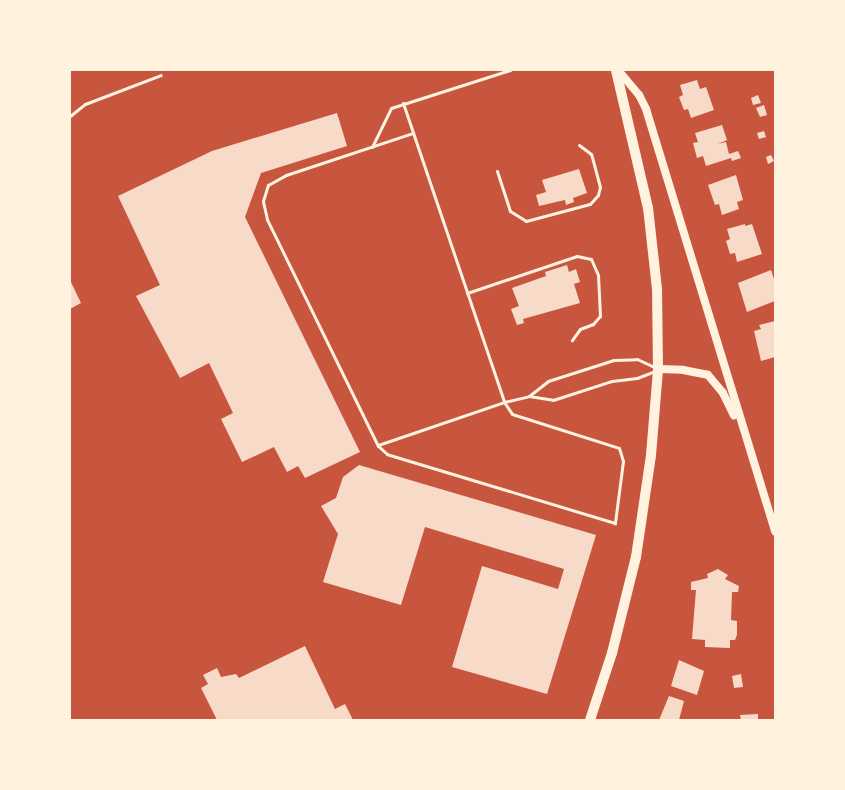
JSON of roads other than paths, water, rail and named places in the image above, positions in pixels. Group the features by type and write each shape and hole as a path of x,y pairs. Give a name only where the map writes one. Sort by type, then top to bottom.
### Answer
{"main road":[{"path":"590,720 612,653 636,557 650,463 658,369 656,289 648,208 617,70"},
{"path":"617,70 639,95 646,109 775,532"},
{"path":"658,369 683,370 708,375 723,393 747,444"}],"lane":[{"path":"372,147 391,108 510,70"},
{"path":"70,116 85,104 161,75"},
{"path":"403,104 413,133 467,292 504,402 512,414 618,448 623,461 615,523 387,454 378,445 264,210 263,201 268,185 286,175 413,133"},
{"path":"497,171 510,211 526,221 590,204 598,195 600,187 591,154 579,145"},
{"path":"467,292 577,256 591,259 598,275 600,316 593,324 580,329 572,340"},
{"path":"529,396 548,380 614,360 637,359 658,369"},
{"path":"378,445 504,402 529,396 553,400 612,381 637,378 658,369"}]}
